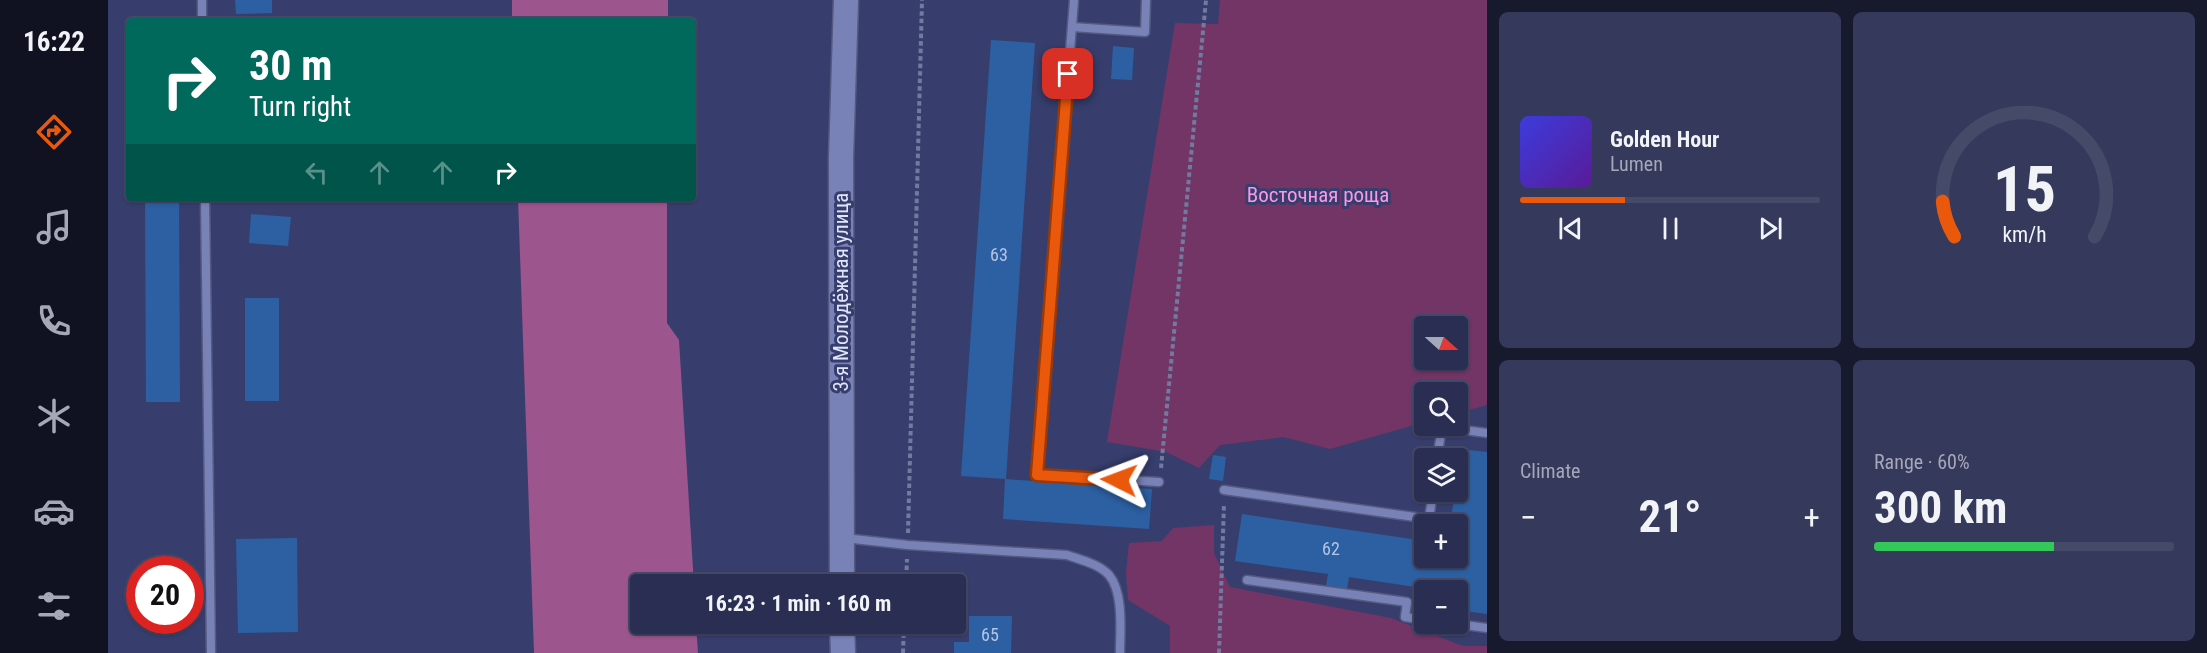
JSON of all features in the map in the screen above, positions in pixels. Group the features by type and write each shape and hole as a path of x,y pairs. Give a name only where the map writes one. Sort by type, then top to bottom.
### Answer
{"main road":[{"name":"3-я Молодёжная улица","path":"842,574 841,158 846,0"},
{"path":"842,634 843,653"}],"lane":[{"path":"202,0 202,18"},
{"path":"1074,0 1037,475 1160,482"},
{"path":"1072,27 1145,32 1146,0"},
{"path":"205,201 211,653"},
{"path":"1439,448 1442,427 1487,433"},
{"path":"1224,490 1429,519 1432,502"},
{"path":"842,538 908,545 1067,555 1090,563 1109,576 1117,592 1121,617 1120,653"},
{"path":"1246,580 1407,602 1405,617 1414,618"},
{"path":"1468,625 1487,628"}],"path":[{"path":"907,574 922,0"},
{"path":"1160,482 1206,0"},
{"path":"1219,653 1224,490"},
{"path":"903,653 904,634"}],"green space":[{"name":"Восточная роща","path":"1220,0 1487,0 1487,405 1468,410 1468,382 1414,382 1414,425 1330,449 1283,437 1220,445 1199,468 1166,452 1107,442 1175,23 1218,24"},
{"path":"1214,525 1214,553 1230,587 1391,618 1414,627 1414,634 1432,634 1463,646 1487,646 1487,653 1170,653 1170,626 1128,600 1126,572 1129,543 1162,541 1173,528"}],"shaded area":[{"path":"512,0 668,0 668,18 512,18"},
{"path":"518,201 667,201 667,323 679,340 693,574 630,574 630,634 697,634 698,653 534,653"}],"building":[{"path":"235,0 272,0 272,13 236,14"},
{"path":"991,40 1035,43 1006,479 961,476"},
{"path":"1113,46 1134,48 1132,80 1111,79"},
{"path":"145,201 179,201 180,402 146,402"},
{"path":"251,214 291,217 288,246 249,243"},
{"path":"245,298 279,298 279,401 245,401"},
{"path":"1468,450 1487,452 1487,614 1468,611 1468,580 1414,580 1414,587 1349,577 1347,589 1326,586 1328,574 1235,561 1242,514 1414,539 1414,568 1468,568 1468,514 1452,514 1453,502 1468,502"},
{"path":"1213,455 1226,457 1223,481 1209,479"},
{"path":"1005,479 1152,489 1149,529 1003,519"},
{"path":"297,538 298,632 238,633 236,539"},
{"path":"969,616 1012,616 1011,653 954,653 954,642 969,642"}],"route":[{"path":"1068,74 1037,475 1119,480"}]}
